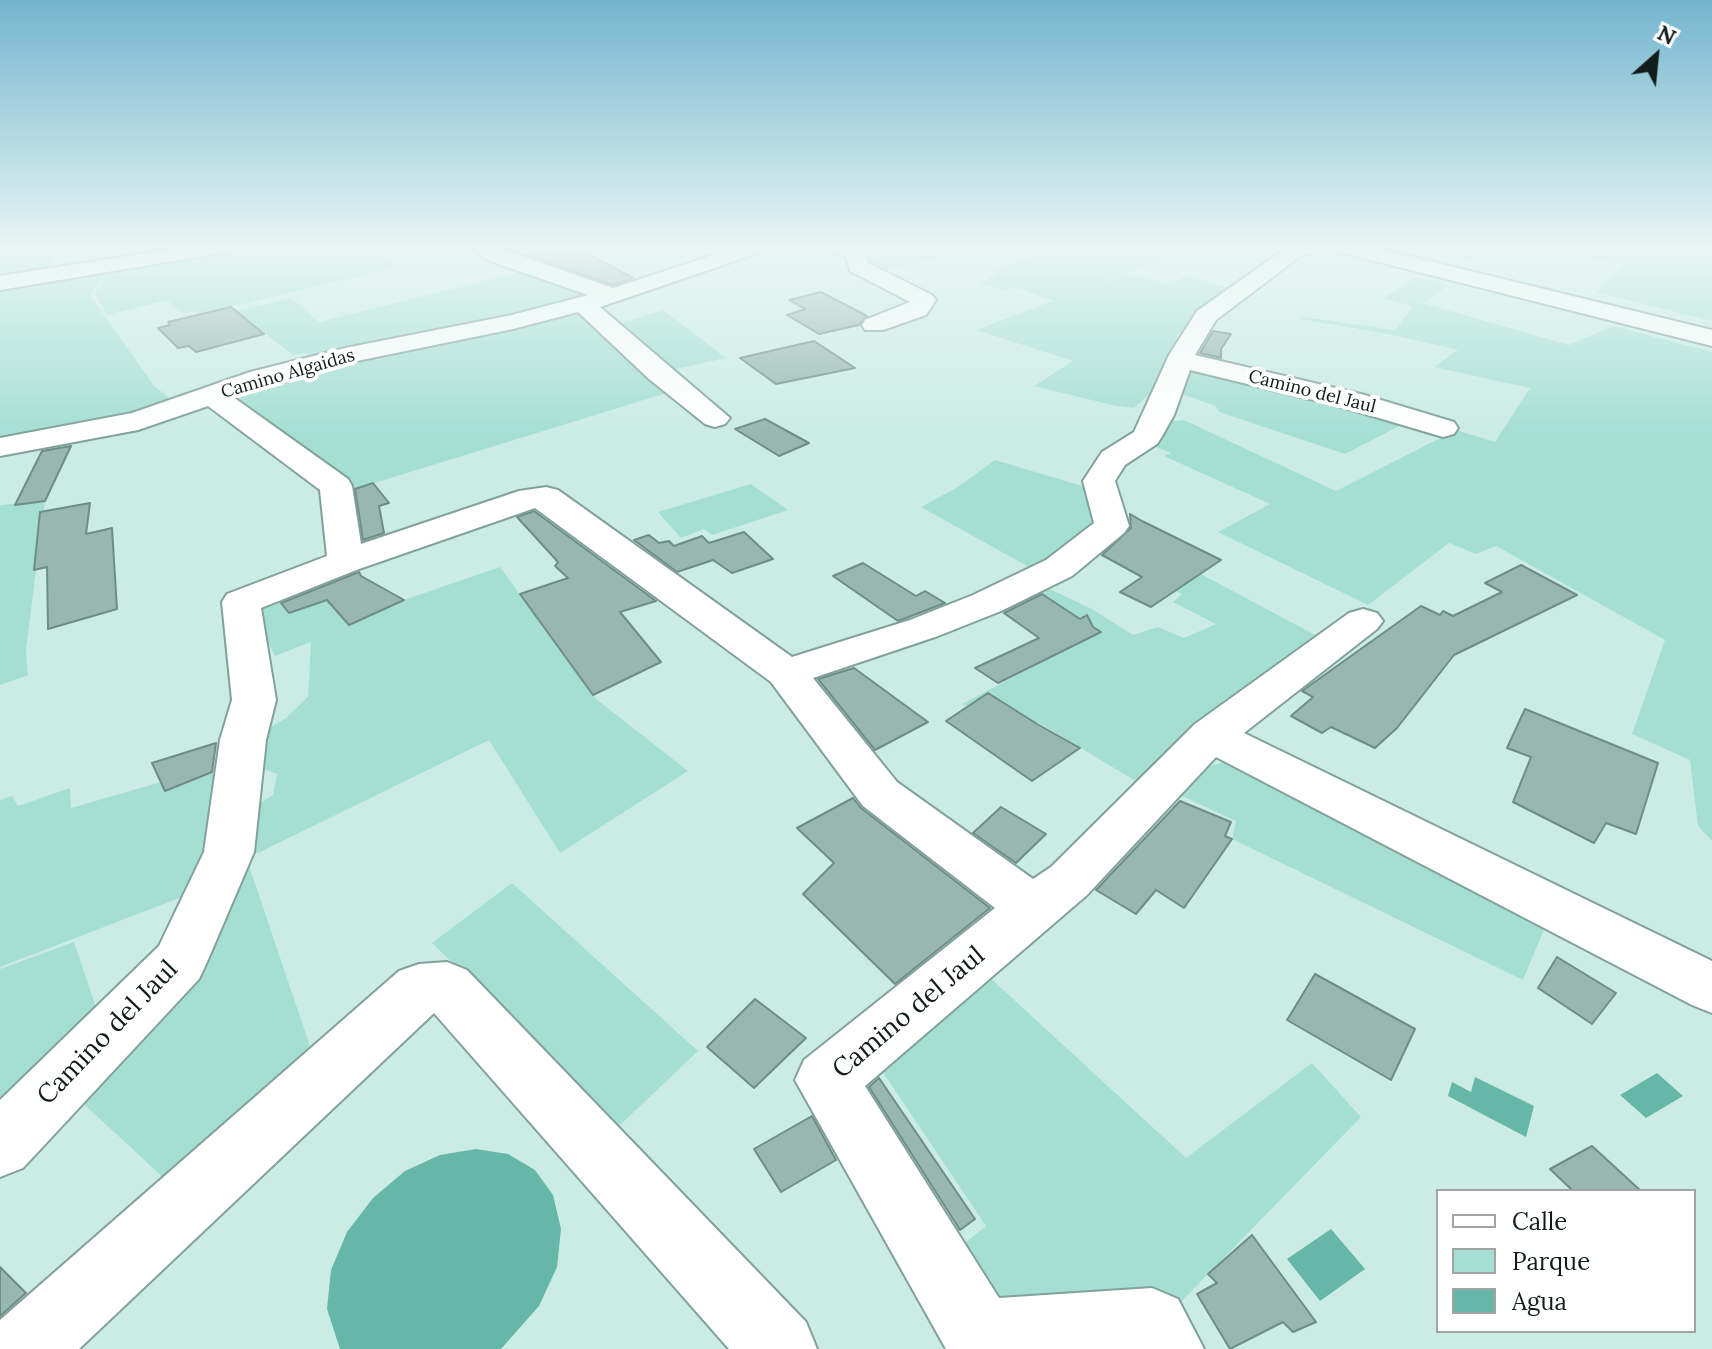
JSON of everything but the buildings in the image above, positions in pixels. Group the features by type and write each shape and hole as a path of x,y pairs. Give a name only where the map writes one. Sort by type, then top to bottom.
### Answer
{"highway":[{"path":"1595,309 1712,338"}],"street":[{"name":"Camino Algaidas","path":"0,447 138,421 260,378 345,356 564,309"},
{"path":"588,309 659,373 715,418"},
{"path":"874,325 918,309"},
{"path":"786,673 924,628 987,603 1059,568 1112,526 1099,481 1113,459 1146,438 1159,415 1180,360 1206,316 1216,309"},
{"name":"Camino del Jaul","path":"1180,360 1351,400 1443,428"},
{"path":"211,396 238,412 336,486 346,561"},
{"name":"Camino del Jaul","path":"0,1145 179,962 229,852 243,740 254,700 241,602 346,561 531,498 546,497 786,673 880,794 1033,908 826,1080 980,1336 1152,1325 1166,1349"},
{"path":"1033,908 1069,881 1211,735 1363,621"},
{"path":"1211,735 1712,988"},
{"path":"24,1349 419,989 447,987 779,1349"}],"green space":[{"path":"0,309 100,309 154,386 176,403 123,419 0,443"},
{"path":"104,309 131,309 107,315"},
{"path":"177,309 221,309 200,314 196,311 182,314"},
{"path":"304,309 319,322 371,309 532,309 314,358 305,353 293,355 236,311"},
{"path":"584,309 670,392 355,489 237,403 236,394 250,388 403,348"},
{"path":"1032,309 1206,309 1177,336 1156,388 1134,408 1034,386 1073,361 976,330"},
{"path":"1411,309 1443,309 1569,345 1613,326 1712,352 1712,841 1698,826 1690,760 1632,734 1665,640 1496,546 1476,554 1449,543 1368,605 1218,532 1270,504 1164,456 1171,453 1154,446 1166,422 1184,420 1336,491 1456,430 1495,442 1530,388 1434,367 1458,350 1300,319 1395,330"},
{"path":"1664,309 1712,309 1712,321"},
{"path":"663,310 726,358 671,370 618,324"},
{"path":"1184,364 1409,421 1345,454 1219,412 1216,406 1175,392"},
{"path":"995,460 1086,487 1097,530 1036,571 921,507 958,487"},
{"path":"751,484 788,510 712,535 704,529 681,538 658,512"},
{"path":"45,501 26,649 28,675 0,685 0,505"},
{"path":"1150,547 1323,639 1186,733 1152,776 1134,780 1039,723 992,723 962,704 1100,632 1036,591 1043,586 1092,609 1133,635 1158,627 1184,638 1216,624 1173,602 1182,594 1127,569"},
{"path":"500,567 595,698 688,771 560,853 489,740 258,853 247,850 251,809 273,795 277,774 259,767 264,731 286,718 308,697 311,642 275,656 258,622 257,610 273,595 290,613 374,583 391,593 345,620 349,624 404,600"},
{"path":"1235,759 1545,927 1523,980 1232,839 1236,821 1182,796 1207,767"},
{"path":"222,769 214,834 195,892 0,967 0,800 12,796 18,806 70,788 71,808 161,782 166,791"},
{"path":"246,857 316,1064 169,1183 70,1091"},
{"path":"512,883 698,1051 620,1125 432,943"},
{"path":"74,942 99,1016 0,1111 0,969"},
{"path":"986,974 1186,1158 1312,1063 1361,1117 1172,1311 989,1312 947,1257 986,1226 872,1056"}],"water":[{"path":"1657,1073 1683,1096 1646,1118 1620,1095"},
{"path":"1475,1077 1534,1106 1526,1137 1448,1096 1452,1082 1471,1092"},
{"path":"476,1149 508,1154 535,1170 553,1195 561,1229 557,1267 539,1306 501,1349 340,1349 327,1309 331,1270 347,1232 373,1198 405,1171 440,1155"},
{"path":"1331,1229 1365,1269 1320,1301 1287,1259"}]}
